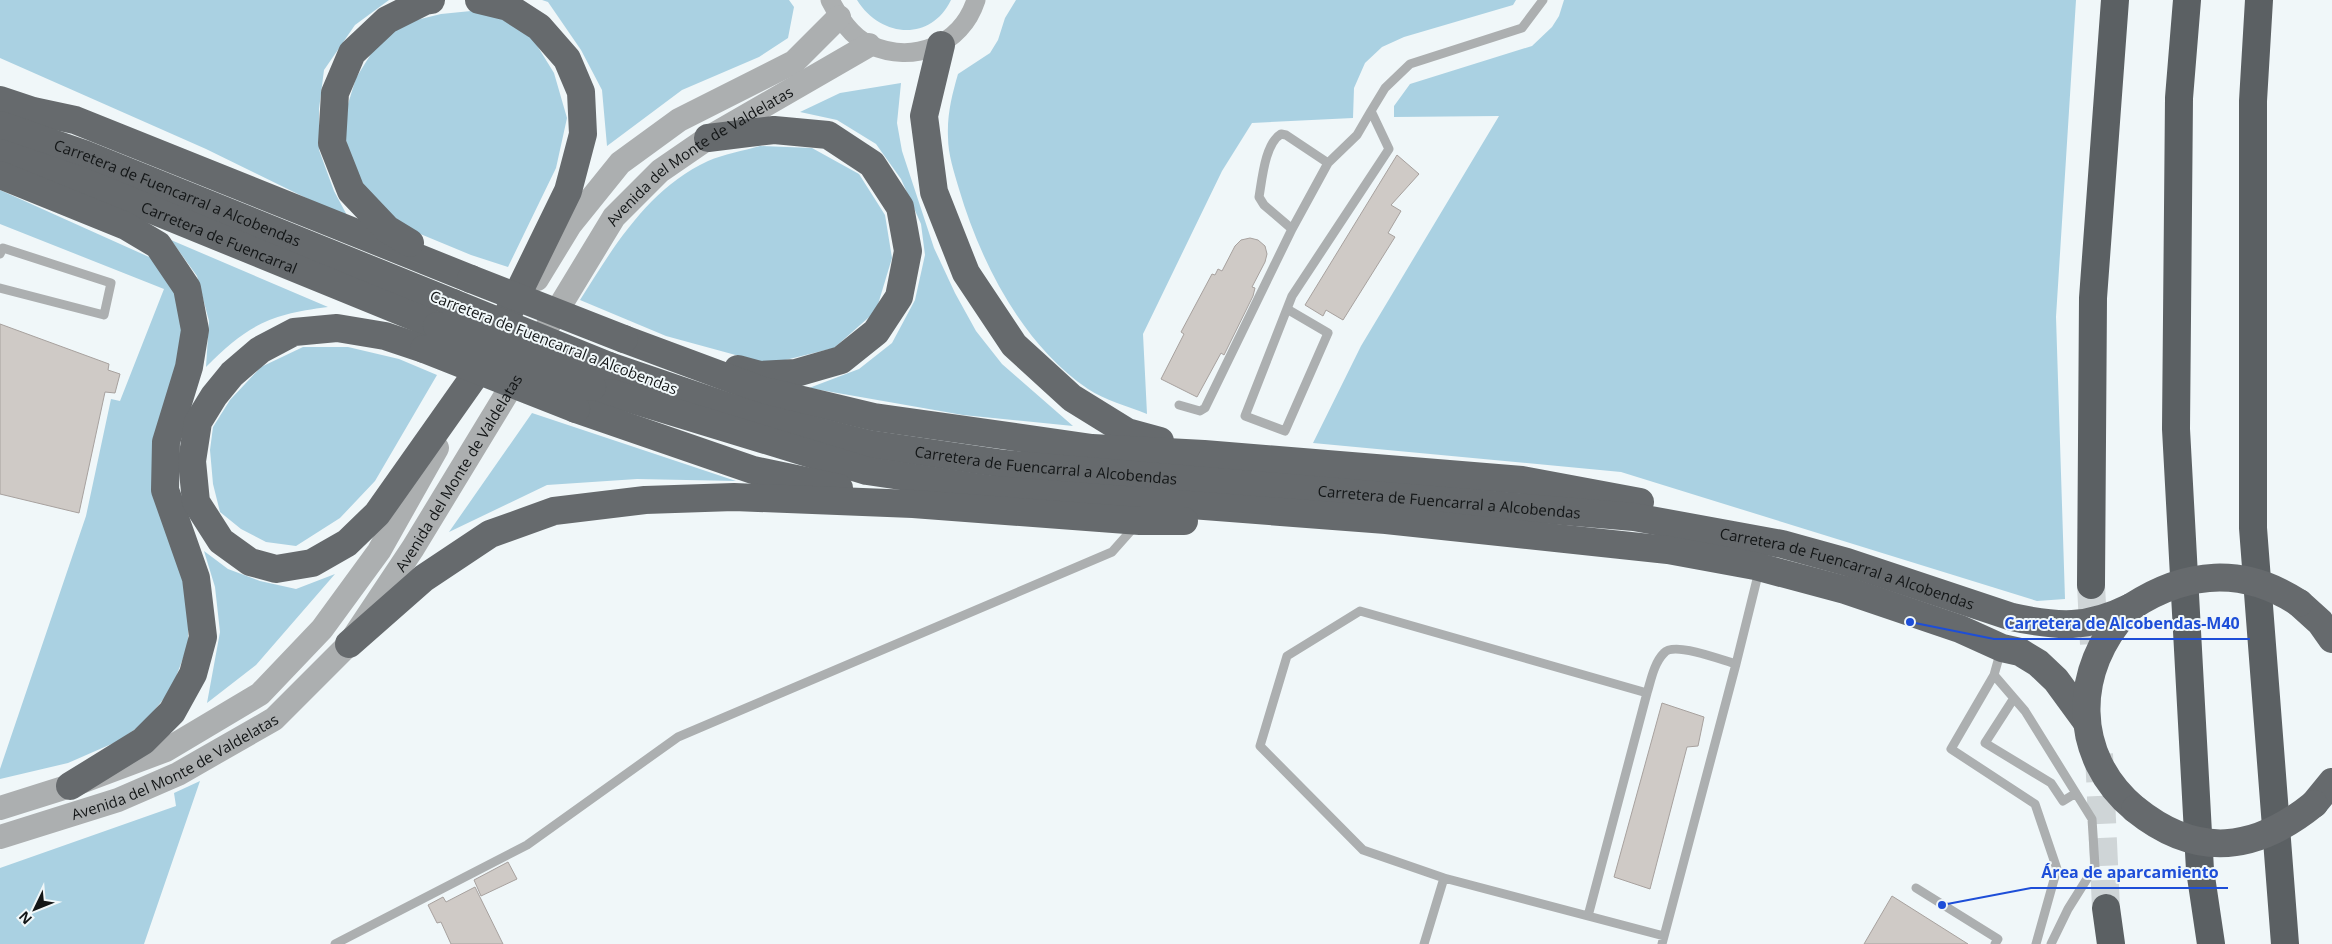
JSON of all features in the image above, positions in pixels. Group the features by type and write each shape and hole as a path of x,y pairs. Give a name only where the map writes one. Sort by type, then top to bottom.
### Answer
{"highway":[{"path":"431,0 425,1 387,20 352,53 335,93 332,143 352,191 387,229 471,279"},
{"path":"480,0 508,7 539,27 567,58 581,92 583,134 568,191 485,361 377,514 347,543 312,563 276,569 250,562 221,541 196,502 192,461 198,422 214,396 232,374 260,350 294,332 337,328 385,336 431,337 576,409 753,470 913,504"},
{"path":"2092,585 2093,298 2115,0"},
{"path":"2187,0 2180,98 2176,429 2200,870 2211,944"},
{"path":"2260,0 2253,101 2253,528 2285,944"},
{"path":"941,45 924,116 934,192 966,273 1014,344 1072,398 1127,432 1204,454"},
{"path":"0,83 75,120 471,279 761,390 874,417 1092,448 1204,454 1522,480 1695,512 1782,544"},
{"path":"0,100 33,111 75,120"},
{"name":"Carretera de Fuencarral a Alcobendas","path":"0,125 84,154 609,366 758,416 869,444 1004,464 1634,517 1782,544 1847,562 2012,618 2038,623 2063,626 2084,625 2109,618 2131,608"},
{"path":"624,339 760,375 796,373 841,360 876,332 899,297 908,251 900,207 872,164 828,135 774,130 708,138"},
{"name":"Carretera de Fuencarral","path":"0,152 79,180 431,337"},
{"path":"0,175 126,226 158,245 187,288 195,330 189,367 166,442 165,490 196,578 204,637 193,674 172,712 143,741 70,786"},
{"name":"Carretera de Fuencarral a Alcobendas","path":"431,337 867,472 995,490 1386,520 1668,550 1760,567 1845,590 1960,629 2002,648 2020,652 2038,664 2056,680 2086,721"},
{"path":"349,644 424,578 490,534 554,512 645,500 734,497 913,504 1140,521 1386,520"},
{"path":"2332,639 2320,622 2299,603 2279,590 2259,582 2238,578 2207,578 2176,584 2151,594 2131,608 2117,622 2103,642 2094,661 2087,689 2086,721 2093,750 2106,775 2125,801 2150,821 2180,836 2210,844 2240,843 2267,835 2323,803 2332,782"},
{"path":"2106,908 2111,944"}],"street":[{"path":"834,9 853,34 869,45 899,53 917,52 941,45 953,36 972,12 976,0"},
{"name":"Avenida del Monte de Valdelatas","path":"0,808 70,786 166,750 260,694 322,629 379,551 485,361 570,225 620,163 679,120 794,62 834,9"},
{"name":"Avenida del Monte de Valdelatas","path":"0,837 118,800 178,774 274,719 349,644 413,548 614,217 660,171 708,138 869,45"}],"lane":[{"path":"1179,405 1200,411 1205,408 1292,228 1328,163 1357,135 1385,88 1410,64 1522,28 1543,0"},
{"path":"1287,309 1328,333 1285,431 1245,416 1292,296 1389,149 1371,111"},
{"path":"1292,228 1264,205 1259,197 1267,155 1277,136 1281,134 1286,135 1328,163"},
{"path":"0,254 3,248 111,283 104,316 0,288"},
{"path":"335,944 527,845 678,736 1112,552 1140,521"},
{"path":"1647,693 1360,611 1287,656 1260,746 1363,850 1444,878 1588,916 1663,940 1760,567"},
{"path":"1588,916 1647,693 1658,661 1665,650 1676,647 1736,664"},
{"path":"2002,648 1994,675 1950,749 2035,804 2057,869 2036,944"},
{"path":"1994,675 2026,712 2092,819 2095,866 2068,909 2051,944"},
{"path":"2014,698 1985,743 2051,782 2062,801 2076,793"},
{"path":"1424,944 1444,878"},
{"path":"1916,888 1998,939 1995,944"}],"shaded area":[{"path":"0,0 389,0 355,25 324,70 319,109 319,150 334,191 349,219 206,149 0,58"},
{"path":"542,0 789,0 794,7 788,38 759,57 682,90 607,146 602,90 581,50 548,2"},
{"path":"857,0 951,0 942,14 931,23 918,29 905,30 891,28 878,22"},
{"path":"1016,0 1516,0 1513,5 1404,37 1382,47 1365,63 1354,88 1353,118 1252,123 1222,171 1143,334 1147,414 1109,400 1088,389 1064,371 1043,349 1007,300 992,273 968,217 959,189 948,143 950,105 958,74 990,53 998,40 1005,18"},
{"path":"1564,0 2076,0 2056,317 2065,599 2037,601 1621,472 1313,443 1361,346 1499,116 1394,117 1394,106 1410,84 1532,46 1552,27 1559,16"},
{"path":"471,11 502,19 533,39 554,73 567,118 556,168 508,267 471,255 401,226 364,186 351,162 345,136 348,104 356,78 374,49 400,24 441,14"},
{"path":"901,83 897,123 902,151 934,248 955,293 976,331 1002,364 1073,426 963,415 809,388 859,369 892,343 915,300 925,255 921,224 901,179 876,144 837,120 800,112 840,93"},
{"path":"760,146 812,148 859,174 885,215 892,258 876,311 834,348 769,364 666,336 580,300 606,259 634,221 667,187 708,161"},
{"path":"0,190 158,261 180,298 182,344 154,458 188,586 188,645 171,690 143,724 116,742 68,763 0,779 0,769 86,516 111,399 120,401 164,289 0,224"},
{"path":"171,240 328,307 291,313 261,324 234,341 206,367 209,321 197,276"},
{"path":"303,347 348,347 399,359 437,375 375,481 340,518 296,546 266,542 241,529 220,512 213,484 210,450 213,427 230,400 261,367"},
{"path":"532,413 736,481 637,479 547,485 449,532"},
{"path":"204,551 228,569 260,581 296,589 335,574 256,665 207,703 220,632 215,587"},
{"path":"200,781 144,944 0,944 0,868 176,806 174,793"}],"building":[{"path":"1397,155 1419,174 1391,205 1401,211 1388,233 1395,237 1343,320 1326,310 1323,316 1305,305"},
{"path":"1250,238 1258,240 1265,246 1267,254 1265,262 1252,287 1255,288 1253,296 1224,355 1221,353 1197,397 1161,379 1184,334 1181,332 1212,274 1215,275 1218,269 1222,271 1235,246 1241,240"},
{"path":"0,324 109,364 108,370 120,374 115,393 105,392 79,513 0,494"},
{"path":"1662,703 1704,717 1698,746 1687,747 1650,889 1614,877"},
{"path":"508,862 517,879 481,896 474,880"},
{"path":"475,887 503,944 451,944 441,922 437,923 428,905 443,897 446,902"},
{"path":"1892,896 1968,944 1864,944"}],"tunnel":[{"path":"2091,585 2094,644"},
{"path":"2099,754 2106,908"}],"place":[{"name":"Carretera de Alcobendas-M40","path":"1910,622"},
{"name":"Área de aparcamiento","path":"1942,905"}]}
